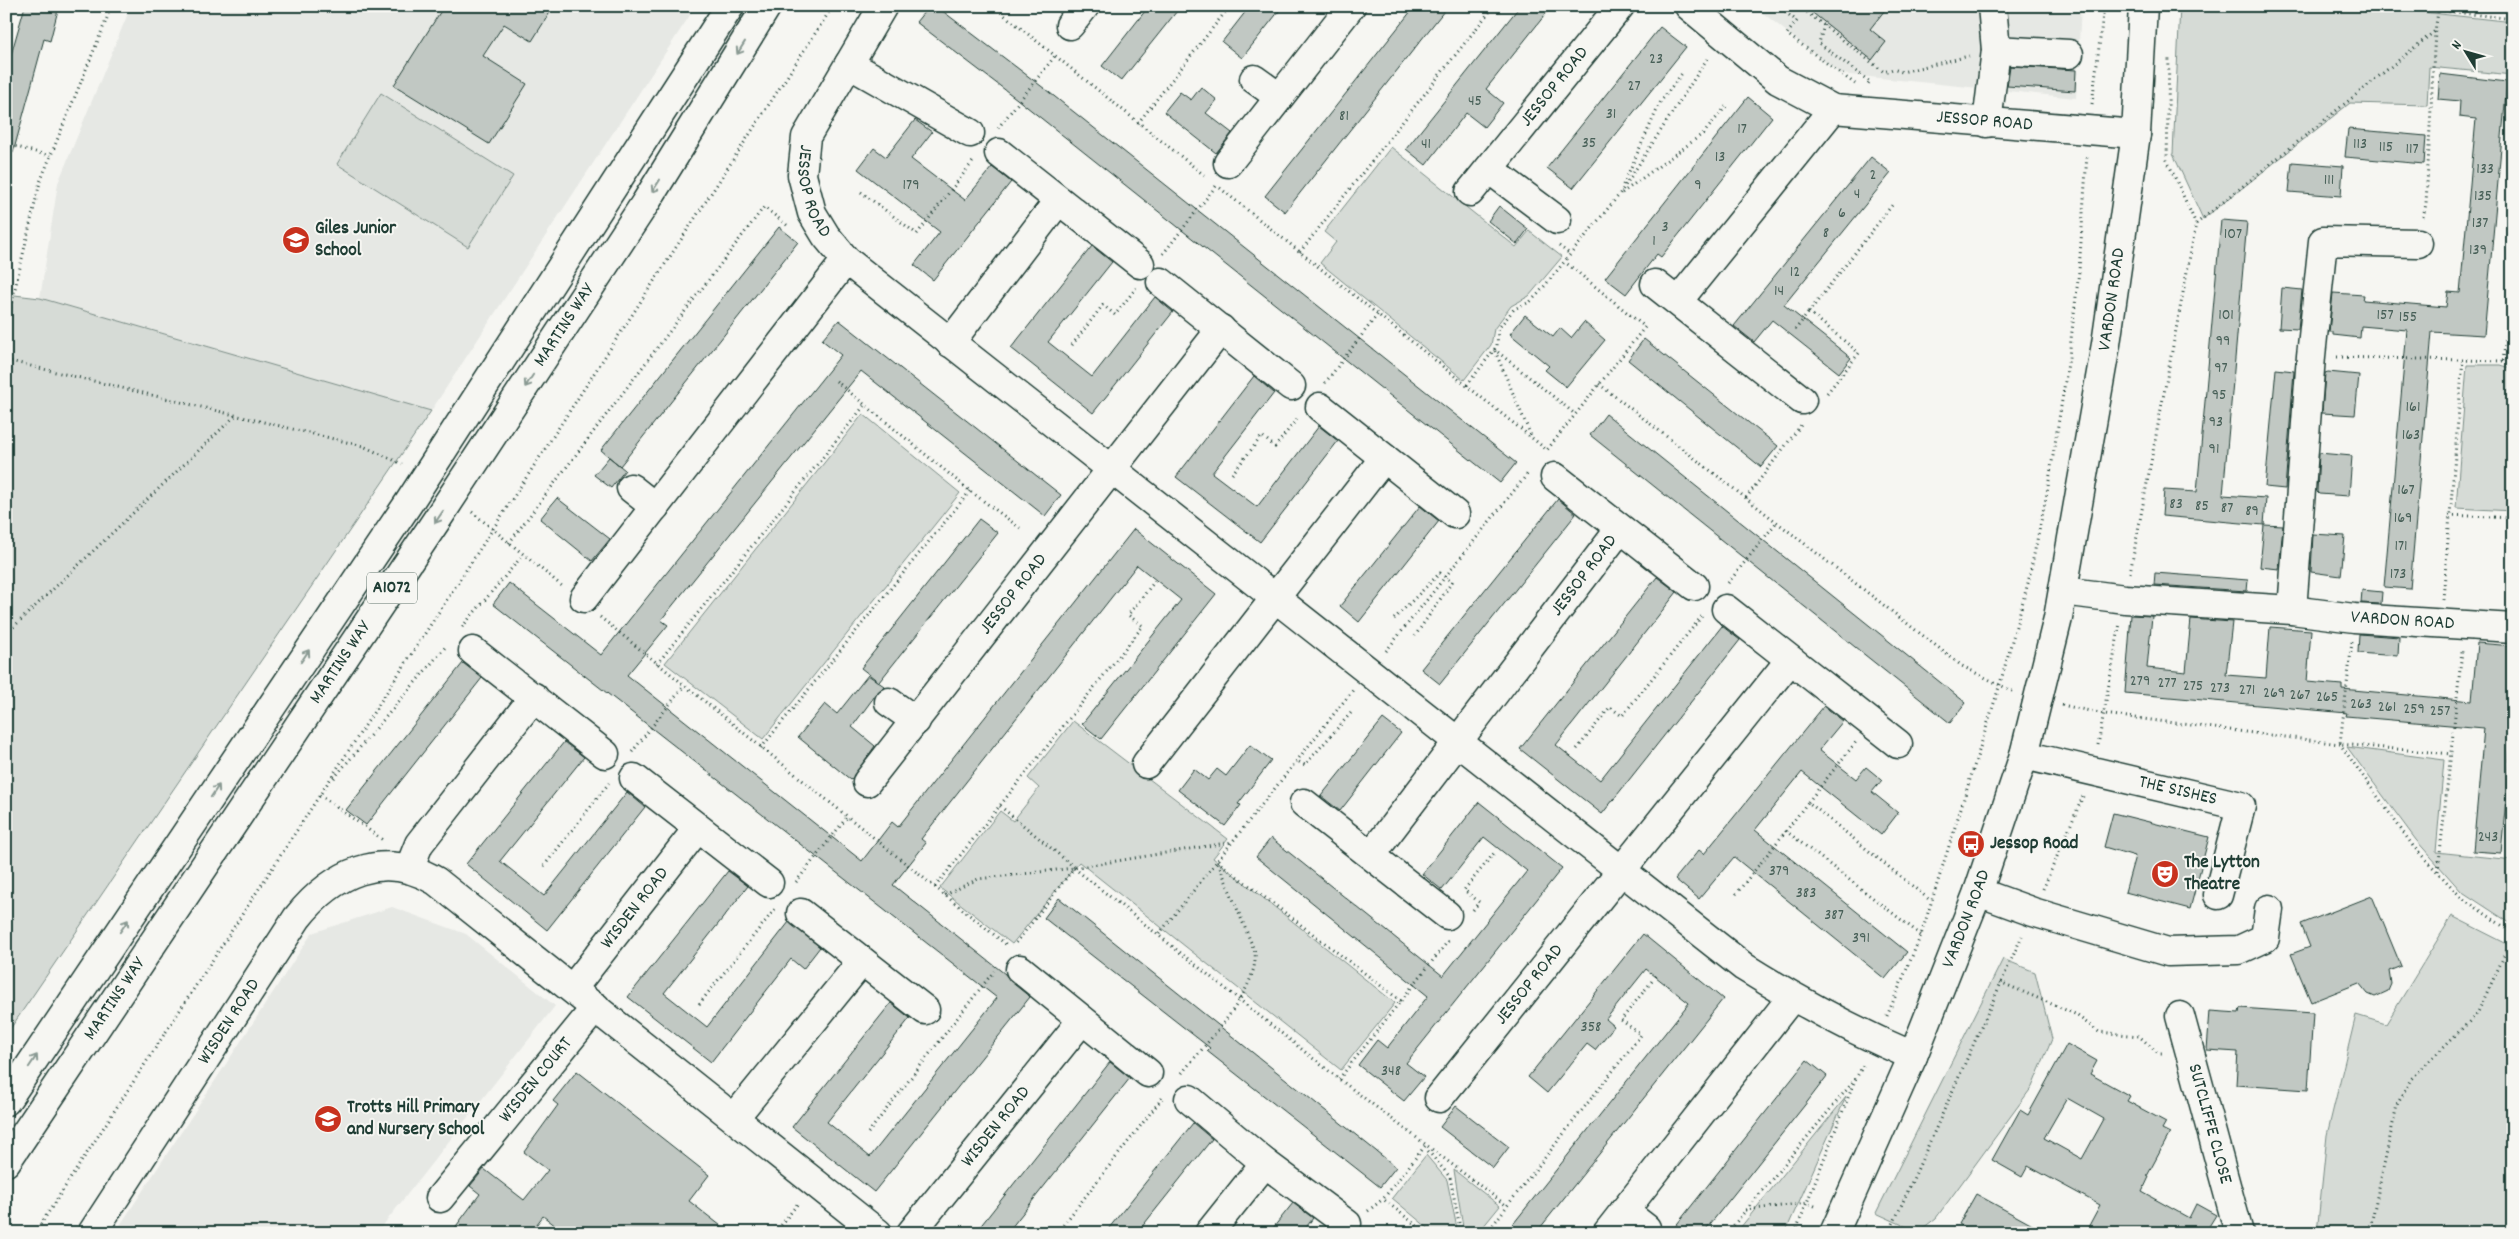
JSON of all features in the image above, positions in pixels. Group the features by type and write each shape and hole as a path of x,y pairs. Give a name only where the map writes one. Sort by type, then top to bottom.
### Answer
{"street":[{"name":"MARTINS WAY","path":"6,1102 408,504 730,6"},
{"name":"MARTINS WAY","path":"6,1162 444,510 646,202 766,6"},
{"name":"JESSOP ROAD","path":"883,6 806,137 802,175 812,213 826,236 846,260 1744,967 1792,997 1877,1041 1913,1056"},
{"path":"1215,174 1351,6"},
{"name":"JESSOP ROAD","path":"1470,192 1620,6"},
{"name":"JESSOP ROAD","path":"1689,6 1778,80 1832,109 2136,134"},
{"path":"1987,122 1996,50 1992,6"},
{"name":"VARDON ROAD","path":"1834,1233 1913,1056 1978,892 2024,755 2062,591 2106,344 2136,134 2143,6"},
{"path":"1996,50 2069,54"},
{"path":"849,64 985,144 1140,264"},
{"path":"1254,79 1279,97"},
{"path":"1678,301 1832,109"},
{"path":"1489,169 1556,220"},
{"path":"950,343 1058,201"},
{"path":"2292,610 2311,356 2323,241 2418,243"},
{"name":"JESSOP ROAD","path":"583,601 846,260"},
{"path":"1161,282 1292,386"},
{"path":"1656,284 1809,407"},
{"name":"JESSOP ROAD","path":"867,782 1221,329"},
{"path":"1320,407 1455,514"},
{"path":"1146,764 1384,458"},
{"name":"JESSOP ROAD","path":"1544,467 1620,529 1714,597 1790,660 1898,744"},
{"path":"631,488 655,507"},
{"name":"JESSOP ROAD","path":"1372,854 1620,529"},
{"name":"VARDON ROAD","path":"2062,591 2125,600 2292,610 2354,618 2513,628"},
{"path":"462,639 605,754"},
{"name":"JESSOP ROAD","path":"1439,1098 1790,660"},
{"path":"410,865 419,844 534,697"},
{"path":"889,702 916,721"},
{"name":"THE SISHES","path":"2024,755 2241,806 2218,895"},
{"path":"634,778 769,884"},
{"path":"1304,803 1456,921"},
{"name":"WISDEN ROAD","path":"572,988 697,829"},
{"name":"WISDEN ROAD","path":"92,1233 311,901 323,889 342,877 357,871 410,865 436,882 572,988 878,1233"},
{"path":"1978,892 2033,912 2168,952 2239,950 2265,938 2269,909"},
{"path":"801,913 924,1010"},
{"path":"735,1117 862,961"},
{"path":"1010,967 1082,1020 1148,1073"},
{"path":"1607,1233 1792,997"},
{"name":"WISDEN COURT","path":"440,1198 596,1007"},
{"name":"SUTCLIFFE CLOSE","path":"2180,1016 2238,1233"},
{"name":"WISDEN ROAD","path":"911,1233 1082,1020"},
{"path":"1178,1090 1265,1163 1347,1224"},
{"path":"1209,1233 1265,1163"},
{"path":"1624,1211 1646,1228"}],"path":[{"path":"6,327 40,182 112,6"},
{"path":"326,788 834,6"},
{"path":"993,6 1138,123 1215,174 1300,252 1547,450"},
{"path":"1138,123 1230,6"},
{"path":"1300,252 1494,6"},
{"path":"1742,11 1746,6"},
{"path":"1777,6 1797,21 1787,34 1856,85"},
{"path":"1799,6 1884,72 1892,69 1902,72 1996,50"},
{"path":"1795,1233 1855,1080 1877,1041 1921,935 2000,684 2028,582 2057,434 2079,271 2090,129 2104,6"},
{"path":"2404,6 2439,8 2513,19"},
{"path":"2418,243 2426,204 2435,32 2439,8"},
{"path":"1824,26 1819,43 1870,82"},
{"path":"2196,224 2435,32"},
{"path":"1467,385 1497,346 1498,329 1514,309 1530,302 1538,294 1619,194 1714,48"},
{"path":"1889,1233 2033,912 2093,772 2196,224 2167,160 2169,54"},
{"path":"861,192 916,234 1055,56"},
{"path":"1619,194 1661,100 1683,72"},
{"path":"1619,194 1704,133 1728,104"},
{"path":"6,144 50,156"},
{"path":"1794,330 1893,204"},
{"path":"509,543 764,207 795,231"},
{"path":"1386,651 1445,577 1544,467 1547,450 1645,327 1565,262"},
{"path":"2503,361 2513,281"},
{"path":"1746,498 1809,407 1859,353 1809,312"},
{"path":"1494,349 1575,414"},
{"path":"1494,349 1532,438"},
{"path":"2311,356 2503,361 2513,363"},
{"path":"6,360 363,446 402,464"},
{"path":"2438,872 2452,754 2453,623 2448,515 2463,360"},
{"path":"836,381 864,406 1020,528"},
{"path":"1599,384 1962,666 2015,692"},
{"path":"657,664 864,406"},
{"path":"6,634 236,416"},
{"path":"761,748 970,490"},
{"path":"468,508 657,664 1012,949 1074,868"},
{"path":"2448,515 2513,518"},
{"path":"1577,749 1610,706 1622,716 1714,597 1776,523"},
{"path":"35,1233 320,795 462,639 523,555"},
{"path":"1394,619 1440,573 1452,582 1415,636"},
{"path":"935,887 1143,626 1128,615 1155,581"},
{"path":"2354,618 2340,744 2413,846 2462,898 2513,933"},
{"path":"1159,934 1217,860 1299,762 1356,688"},
{"path":"2058,703 2104,714 2340,744 2452,754"},
{"path":"1299,762 1305,765 1351,713"},
{"path":"1736,894 1856,742"},
{"path":"320,795 410,865"},
{"path":"1808,802 1931,901"},
{"path":"1000,806 1074,868 1339,1079 1424,1146 1506,1206"},
{"path":"1786,831 1921,935"},
{"path":"945,895 978,879 1074,868 1232,842"},
{"path":"1339,1079 1401,1001 1456,921 1479,902 1464,890 1495,852"},
{"path":"1057,1233 1178,1090 1240,1000 1251,980 1256,965 1255,952 1217,860"},
{"path":"1217,860 1401,1001"},
{"path":"2362,1233 2371,1224 2397,1105 2411,1078 2476,1014 2513,937"},
{"path":"868,1133 1010,967"},
{"path":"1487,1233 1506,1206 1641,1035 1621,1020 1652,981"},
{"path":"2000,982 2075,1014 2099,1032 2139,1036 2158,1053 2189,1049"},
{"path":"1727,1233 1855,1080"},
{"path":"1424,1146 1383,1199 1426,1233"},
{"path":"1424,1146 1450,1177 1461,1233"},
{"path":"775,1233 814,1182"}],"shaded area":[{"name":"Giles Junior School","path":"131,6 696,6 431,411 40,298 58,183"},
{"path":"1754,6 2081,6 2076,98 1840,74"},
{"path":"2180,6 2367,6 2513,22 2513,75 2429,67 2427,105 2350,103 2203,219 2173,154"},
{"path":"381,93 513,176 468,247 337,164"},
{"path":"1391,147 1516,247 1529,231 1562,257 1529,296 1511,306 1494,329 1491,345 1464,380 1320,263 1336,242 1324,232"},
{"path":"6,294 40,298 431,411 6,1035"},
{"path":"2467,365 2500,365 2513,369 2513,511 2456,508"},
{"path":"863,414 960,493 763,739 665,663"},
{"path":"1073,721 1228,839 1213,858 1395,1003 1341,1070 1079,862 1012,944 940,888 1000,811 1013,821 1039,788 1028,778"},
{"path":"2347,747 2444,760 2436,852 2513,860 2513,925 2461,891 2416,840"},
{"name":"Trotts Hill Primary and Nursery School","path":"392,907 466,934 555,1006 377,1233 115,1233 312,933"},
{"path":"2452,916 2513,947 2513,1233 2317,1233 2327,1135 2356,1015 2386,1024"},
{"path":"2003,959 2035,972 2052,1039 2032,1087 1936,1218 1918,1232 1876,1213"},
{"path":"1846,1097 1785,1233 1736,1233"},
{"path":"1426,1155 1447,1180 1458,1233 1434,1233 1392,1198"},
{"path":"1454,1170 1500,1206 1478,1233 1464,1233"}],"building":[{"path":"25,6 59,6 50,41 44,39 13,153 6,153 6,72"},
{"path":"444,6 554,6 532,41 504,24 483,56 527,84 489,144 394,85"},
{"path":"929,6 936,6 1045,89 1516,463 1500,483 1017,99 916,22"},
{"path":"1149,6 1181,6 1121,81 1102,66"},
{"path":"1250,6 1283,6 1242,58 1222,42"},
{"path":"1415,6 1448,6 1285,212 1265,196"},
{"path":"1520,6 1552,6 1486,89 1503,103 1484,127 1466,113 1426,165 1406,149"},
{"path":"1804,6 1888,6 1870,29 1886,42 1872,60"},
{"path":"1660,27 1686,47 1573,188 1547,168"},
{"path":"2010,66 2076,70 2075,91 2007,86"},
{"path":"2440,74 2507,82 2484,335 2432,332 2410,589 2384,587 2407,330 2361,326 2360,338 2333,335 2333,332 2329,332 2333,293 2364,295 2363,300 2446,307 2448,292 2460,293 2476,119 2459,117 2460,101 2438,99"},
{"path":"1201,87 1217,100 1206,113 1232,133 1216,153 1164,112 1180,92 1191,100"},
{"path":"1748,97 1772,117 1661,257 1657,254 1626,294 1605,278"},
{"path":"915,120 932,132 911,159 965,200 992,167 1011,182 933,280 914,265 940,232 858,169 874,148 886,157"},
{"path":"2348,129 2426,136 2424,164 2345,157"},
{"path":"1871,157 1891,173 1784,305 1851,358 1839,373 1772,320 1754,342 1734,326"},
{"path":"2292,162 2343,166 2341,196 2289,192"},
{"path":"1499,206 1528,229 1517,244 1488,221"},
{"path":"2221,220 2247,222 2223,495 2266,498 2264,525 2162,516 2164,490 2197,492"},
{"path":"779,227 798,242 620,466 601,450"},
{"path":"1092,246 1112,262 1048,342 1092,377 1155,297 1173,312 1093,413 1011,348"},
{"path":"2282,288 2302,290 2298,329 2279,328"},
{"path":"1525,315 1553,337 1560,328 1571,338 1584,322 1605,340 1566,387 1545,370 1549,366 1510,334"},
{"path":"839,320 1061,495 1045,516 861,371 661,620 668,625 627,675 862,861 892,822 898,827 1134,529 1216,594 1101,739 1082,724 1181,600 1137,565 921,839 926,843 893,885 1005,974 1010,981 1030,997 874,1192 792,1127 891,1003 910,1018 827,1122 870,1157 997,998 493,604 509,583 601,655 841,355 822,340"},
{"path":"1644,339 1778,446 1761,467 1628,360"},
{"path":"2276,369 2294,371 2285,489 2265,487"},
{"path":"2325,373 2359,375 2355,415 2322,413"},
{"path":"1254,376 1274,393 1212,473 1257,507 1319,426 1338,441 1260,542 1176,477"},
{"path":"1606,414 1966,703 1950,723 1590,435"},
{"path":"2319,453 2352,456 2349,496 2319,494 2317,492"},
{"path":"609,457 625,470 611,488 594,475"},
{"path":"557,498 610,539 592,561 540,519"},
{"path":"1558,499 1576,514 1440,684 1421,669"},
{"path":"1420,506 1439,521 1359,622 1340,606"},
{"path":"979,519 998,533 879,682 861,668"},
{"path":"2264,525 2283,526 2279,569 2260,567"},
{"path":"2313,534 2345,536 2341,576 2311,572"},
{"path":"2155,573 2248,580 2247,591 2154,585"},
{"path":"1657,577 1677,592 1556,745 1600,780 1722,626 1740,640 1602,814 1520,749"},
{"path":"2362,590 2382,592 2381,604 2361,603"},
{"path":"2131,615 2152,616 2147,668 2186,672 2191,619 2232,622 2226,675 2266,678 2270,627 2311,630 2307,682 2342,685 2342,689 2472,701 2477,643 2513,646 2513,722 2501,853 2473,851 2484,728 2346,716 2347,713 2125,693"},
{"path":"2359,634 2399,637 2398,656 2358,653"},
{"path":"463,663 482,678 366,825 346,810"},
{"path":"868,675 884,686 852,727 875,746 851,780 798,737 825,704 837,714"},
{"path":"1824,706 1843,721 1819,750 1856,779 1866,767 1882,780 1872,792 1898,813 1881,835 1802,772 1755,830 1907,952 1885,979 1734,857 1699,899 1675,879 1699,850 1704,854"},
{"path":"1383,719 1401,733 1340,811 1321,796"},
{"path":"564,742 584,757 500,861 544,896 627,792 645,807 547,930 466,864"},
{"path":"1250,745 1271,761 1238,804 1241,805 1225,826 1178,790 1194,769 1208,780 1217,769 1226,776"},
{"path":"1479,802 1562,868 1406,1063 1424,1077 1404,1101 1358,1065 1377,1040 1387,1048 1428,996 1256,857 1271,838 1443,976 1527,871 1484,837 1442,890 1422,874"},
{"name":"The Lytton Theatre","path":"2113,813 2209,837 2190,909 2125,892 2135,856 2104,847"},
{"path":"728,871 748,886 664,993 707,1027 789,922 820,947 803,969 791,959 711,1062 628,997"},
{"path":"2372,896 2401,966 2389,971 2391,984 2388,991 2375,997 2368,994 2359,983 2311,1002 2291,954 2310,947 2301,924"},
{"path":"1059,898 1396,1167 1380,1187 1207,1051 1210,1048 1044,918"},
{"path":"1643,934 1723,999 1536,1233 1506,1233 1689,1003 1646,969 1606,1019 1614,1026 1595,1050 1587,1044 1547,1093 1528,1077"},
{"path":"2240,1008 2313,1013 2308,1090 2236,1085 2238,1052 2207,1050 2210,1011 2239,1013"},
{"path":"2067,1044 2097,1061 2090,1074 2130,1096 2127,1101 2166,1122 2162,1129 2170,1133 2147,1176 2149,1177 2142,1192 2189,1218 2196,1204 2216,1215 2208,1228 2216,1233 2085,1233 2100,1205 2028,1166 2022,1177 1992,1160 2020,1110 2028,1115","holes":["2067,1098 2104,1119 2082,1159 2044,1138"]},
{"path":"1807,1060 1827,1076 1808,1101 1703,1233 1670,1233"},
{"path":"1110,1062 1130,1078 1007,1233 975,1233"},
{"path":"577,1071 709,1175 689,1201 730,1233 565,1233 543,1216 530,1233 451,1233 480,1194 470,1186 484,1169 524,1200 548,1170 524,1152 558,1105 553,1101"},
{"path":"1456,1106 1509,1147 1493,1168 1440,1127"},
{"path":"1193,1123 1212,1139 1137,1233 1105,1233"},
{"path":"1976,1194 2047,1233 1974,1233 1959,1224"},
{"path":"1293,1203 1313,1218 1302,1233 1269,1233"}],"place":[{"name":"Giles Junior School","path":"296,240"},
{"name":"Jessop Road","path":"1971,844"},
{"name":"The Lytton Theatre","path":"2165,874"},
{"name":"Trotts Hill Primary and Nursery School","path":"328,1119"}]}
